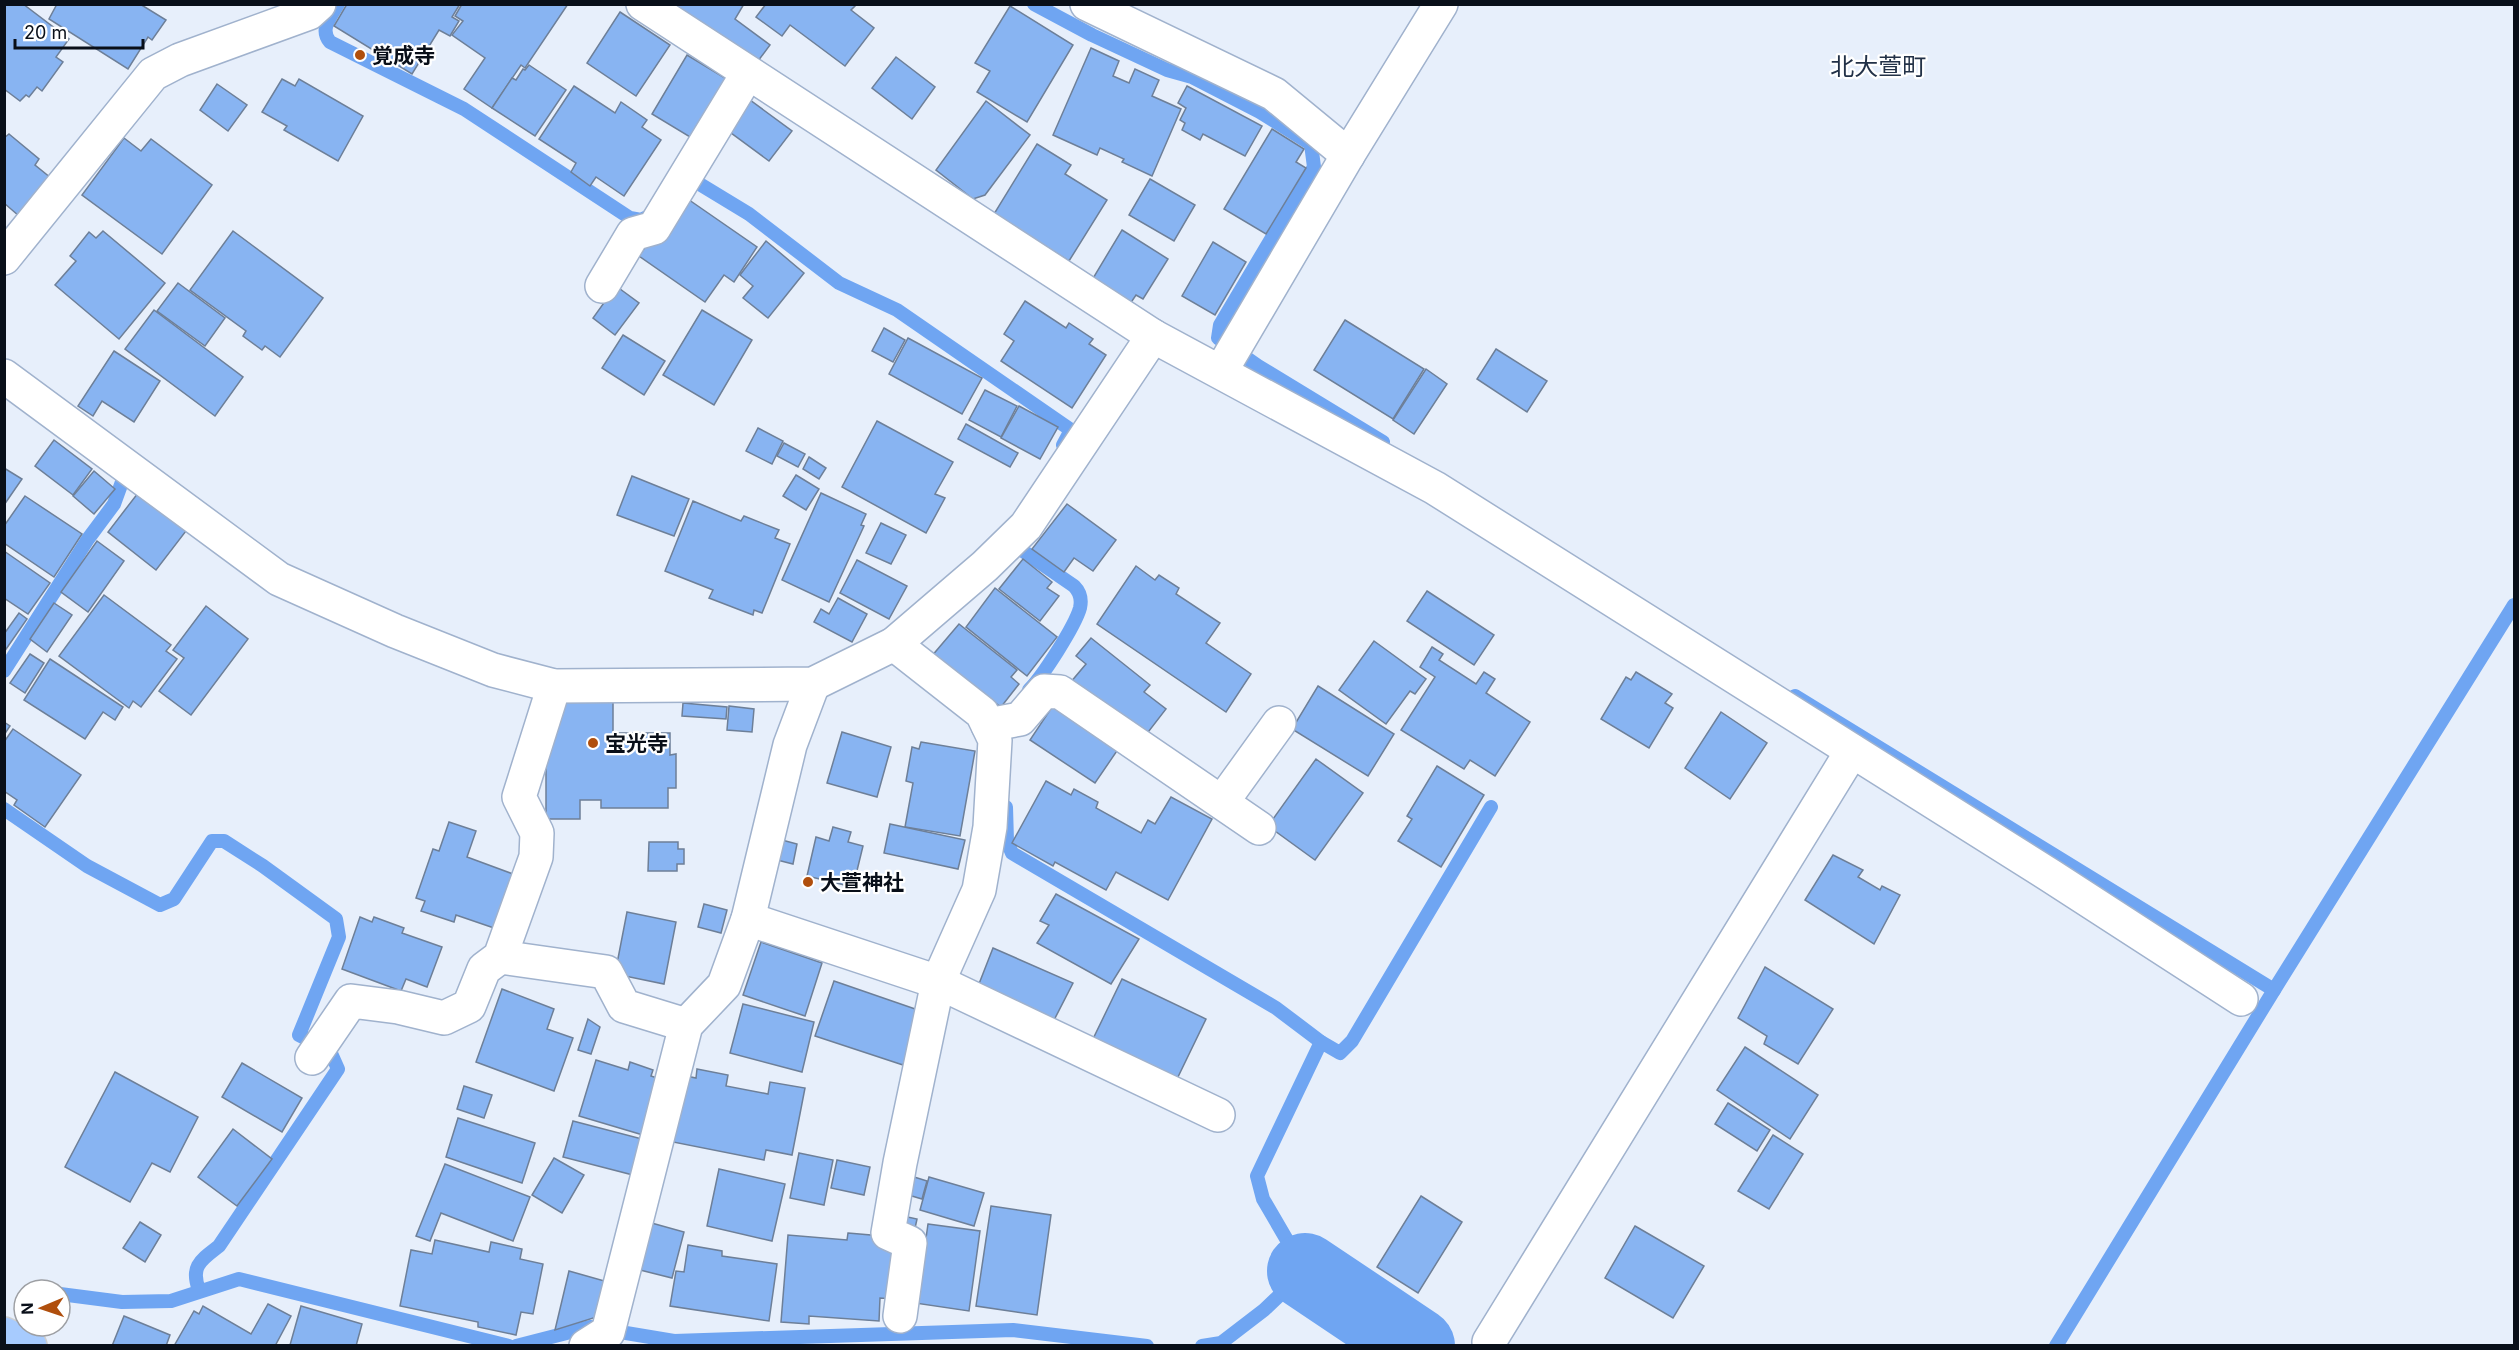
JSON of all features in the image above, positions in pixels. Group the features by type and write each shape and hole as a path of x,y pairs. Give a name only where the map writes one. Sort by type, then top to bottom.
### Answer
{"main road":[{"path":"4,1334 30,1346"}],"street":[{"path":"4,258 153,75 180,60 300,17 319,4"},
{"path":"643,4 1153,336 1223,367 1436,488 2241,999"},
{"path":"1087,4 1274,94 1348,154"},
{"path":"1223,367 1348,154 1441,4"},
{"path":"602,286 633,234 654,228 748,73"},
{"path":"4,376 279,579 395,631 483,666 554,686 813,684 894,644 985,566 1026,526 1153,336"},
{"path":"894,644 982,713 995,740 990,827 979,890 938,982 900,1163 888,1233 910,1243 900,1316"},
{"path":"586,1346 608,1332 686,1025 724,985 748,918 790,745 813,684"},
{"path":"312,1058 351,1001 398,1007 444,1018 469,1006 484,969 500,957 536,856 537,833 519,797 554,686"},
{"path":"988,725 1020,719 1044,691 1060,692 1259,828"},
{"path":"1222,802 1279,723"},
{"path":"1489,1342 1852,751"},
{"path":"748,918 938,982 1218,1115"},
{"path":"500,957 606,972 624,1006 686,1025"}],"building":[{"path":"5,4 23,4 69,39 56,57 63,62 42,91 37,87 29,97 26,95 20,101 4,89"},
{"path":"57,4 140,4 166,20 152,40 148,37 128,69 49,19"},
{"path":"347,4 460,4 452,17 459,21 450,36 439,30 412,74 334,26"},
{"path":"462,4 568,4 525,68 521,65 492,108 464,89 485,58 452,35 463,21 455,16"},
{"path":"672,4 744,4 735,19 770,45 755,65"},
{"path":"766,4 854,4 851,10 874,28 845,66 790,25 782,36 756,17"},
{"path":"1010,6 1073,45 1027,122 977,92 990,71 975,63"},
{"path":"620,12 670,45 636,96 587,63"},
{"path":"1091,48 1119,61 1113,76 1129,83 1135,69 1159,80 1152,96 1181,109 1152,176 1122,162 1124,159 1100,148 1097,155 1053,135"},
{"path":"687,55 730,81 695,140 652,114"},
{"path":"896,57 935,87 912,119 872,88"},
{"path":"529,65 566,90 535,136 492,108 512,78 516,80 523,69 525,70"},
{"path":"282,79 295,86 299,79 363,116 338,161 284,130 287,126 262,112"},
{"path":"217,84 247,105 228,131 200,110"},
{"path":"574,86 615,113 621,102 647,120 642,127 661,140 624,196 596,177 590,186 571,172 576,163 539,139"},
{"path":"1187,86 1262,126 1245,156 1203,134 1200,140 1182,130 1185,123 1180,120 1186,108 1178,103"},
{"path":"746,97 792,131 769,161 723,127"},
{"path":"986,101 1030,135 985,195 973,199 936,170"},
{"path":"1272,129 1304,149 1296,162 1306,168 1266,234 1224,209"},
{"path":"9,134 39,159 35,165 51,178 19,216 4,203 4,138"},
{"path":"124,138 141,151 151,139 212,185 162,254 82,195"},
{"path":"1037,144 1071,165 1065,174 1107,200 1069,261 994,214"},
{"path":"1150,179 1195,205 1174,241 1129,215"},
{"path":"682,195 757,247 734,282 724,275 705,302 639,256"},
{"path":"1122,230 1168,259 1143,299 1136,295 1130,304 1092,280"},
{"path":"103,231 165,283 119,339 55,285 76,261 70,256 89,232 96,238"},
{"path":"233,231 323,298 280,357 265,346 262,350 243,336 246,331 190,290"},
{"path":"766,241 804,273 768,318 743,298 753,286 740,275"},
{"path":"1213,242 1246,262 1215,315 1182,296"},
{"path":"178,283 225,318 205,346 157,311"},
{"path":"616,286 639,303 615,335 593,318"},
{"path":"1025,301 1066,328 1069,323 1093,339 1089,344 1106,355 1072,408 1001,361 1014,341 1004,334"},
{"path":"154,310 243,377 215,416 125,349"},
{"path":"702,310 752,340 714,405 663,375"},
{"path":"1345,320 1424,369 1393,419 1314,370"},
{"path":"884,328 905,340 893,362 872,351"},
{"path":"623,335 665,361 644,395 602,368"},
{"path":"908,338 982,378 962,414 889,374"},
{"path":"1496,349 1547,381 1527,412 1477,379"},
{"path":"114,351 160,381 134,422 102,401 93,416 78,406"},
{"path":"1426,369 1447,384 1414,434 1393,420"},
{"path":"985,390 1017,406 1001,437 969,420"},
{"path":"1019,406 1058,427 1040,459 1001,438"},
{"path":"877,421 953,462 935,494 945,498 926,533 842,487"},
{"path":"966,424 1018,453 1010,467 958,439"},
{"path":"758,428 783,441 772,464 746,451"},
{"path":"54,440 92,469 73,495 35,466"},
{"path":"784,443 805,454 798,467 777,456"},
{"path":"809,457 826,468 819,479 803,469"},
{"path":"4,468 22,479 4,505"},
{"path":"94,471 115,489 94,514 73,496"},
{"path":"796,475 819,489 806,510 783,496"},
{"path":"632,476 689,499 674,536 617,515"},
{"path":"138,493 186,531 156,570 108,532"},
{"path":"821,493 866,514 861,525 864,526 829,602 782,580"},
{"path":"25,496 82,534 54,577 4,543 4,526"},
{"path":"693,501 741,521 744,516 779,530 775,538 790,544 762,613 754,610 753,615 709,598 713,590 665,571"},
{"path":"1067,504 1116,540 1093,571 1074,558 1064,572 1032,549"},
{"path":"881,523 906,535 891,564 866,553"},
{"path":"97,541 124,561 88,612 61,592"},
{"path":"4,551 50,583 28,614 4,598"},
{"path":"1023,559 1052,582 1047,588 1059,596 1040,621 999,589"},
{"path":"857,560 907,586 889,619 840,593"},
{"path":"1136,566 1155,580 1159,575 1179,588 1176,594 1220,623 1206,643 1251,674 1226,712 1097,624"},
{"path":"995,588 1057,637 1027,676 966,627"},
{"path":"1427,591 1494,635 1474,665 1407,621"},
{"path":"104,595 171,645 166,651 177,659 141,707 133,701 129,708 59,656"},
{"path":"838,598 867,614 852,642 814,622 821,609 829,614"},
{"path":"54,603 72,615 47,652 30,639"},
{"path":"206,606 248,639 191,715 159,691 184,658 173,650"},
{"path":"19,613 27,619 4,652 4,634"},
{"path":"959,624 1017,670 1011,677 1019,684 1001,707 994,702 991,705 931,657"},
{"path":"1091,638 1150,685 1144,692 1166,709 1142,740 1070,683 1086,664 1076,656"},
{"path":"1374,641 1426,679 1415,694 1410,691 1386,724 1339,690"},
{"path":"1432,647 1443,654 1439,660 1476,684 1484,672 1495,679 1486,693 1530,722 1495,776 1470,760 1464,769 1401,730 1435,677 1420,667"},
{"path":"30,654 44,663 25,693 10,683"},
{"path":"50,659 123,707 115,720 103,712 85,739 24,700"},
{"path":"1636,672 1672,694 1665,703 1673,708 1649,748 1601,719 1626,677 1631,680"},
{"path":"1318,686 1394,734 1368,776 1292,729"},
{"path":"1058,698 1123,742 1095,783 1030,740"},
{"path":"556,699 613,699 613,733 670,733 670,755 676,754 676,788 668,788 668,808 601,808 601,800 580,800 580,819 546,819 546,761"},
{"path":"683,703 727,707 726,719 682,716"},
{"path":"729,706 754,709 752,732 727,730"},
{"path":"1721,712 1767,743 1730,799 1685,768"},
{"path":"4,722 10,726 4,735"},
{"path":"13,729 81,775 45,827 14,805 17,800 4,791 4,742"},
{"path":"842,732 891,747 877,797 827,783"},
{"path":"921,742 975,751 960,836 905,827 913,783 906,781 912,747 919,749"},
{"path":"1316,759 1363,793 1315,860 1268,826"},
{"path":"1437,766 1484,795 1441,867 1398,841 1412,819 1407,816"},
{"path":"1046,781 1071,795 1074,789 1098,802 1096,808 1141,833 1148,820 1155,824 1171,797 1212,819 1168,900 1116,872 1106,890 1055,862 1053,866 1012,843"},
{"path":"449,822 476,831 467,857 513,874 494,928 456,915 454,922 421,911 425,901 416,898 433,849 439,851"},
{"path":"890,824 965,840 958,869 884,853"},
{"path":"833,827 851,832 848,842 863,846 853,887 807,876 816,837 829,841"},
{"path":"782,840 797,844 793,864 777,860"},
{"path":"649,842 678,842 678,849 684,849 684,864 677,864 677,871 648,871"},
{"path":"1833,855 1863,870 1858,877 1880,890 1882,886 1900,895 1874,944 1805,900"},
{"path":"1056,894 1139,939 1111,984 1037,943 1049,925 1040,921"},
{"path":"704,904 727,910 721,933 698,927"},
{"path":"627,912 676,922 664,984 615,974"},
{"path":"360,917 372,922 374,917 404,928 402,933 442,947 427,987 406,979 401,991 342,969"},
{"path":"761,942 822,963 805,1016 743,995"},
{"path":"993,948 1073,983 1051,1026 977,989"},
{"path":"1765,967 1833,1009 1798,1064 1764,1044 1767,1036 1738,1018"},
{"path":"1122,979 1206,1019 1176,1081 1092,1041"},
{"path":"834,981 921,1011 903,1065 815,1036"},
{"path":"502,989 554,1009 547,1029 573,1038 554,1091 476,1062"},
{"path":"743,1004 814,1022 802,1072 730,1053"},
{"path":"588,1019 600,1027 591,1054 578,1050"},
{"path":"1745,1047 1818,1095 1790,1139 1717,1090"},
{"path":"596,1060 628,1070 630,1062 653,1070 651,1076 660,1079 643,1135 579,1116"},
{"path":"242,1063 302,1098 282,1132 222,1097"},
{"path":"697,1069 728,1075 726,1086 768,1094 770,1082 805,1088 792,1155 766,1150 764,1160 673,1142 686,1076 696,1078"},
{"path":"115,1072 198,1117 170,1172 152,1163 130,1202 65,1167"},
{"path":"464,1086 492,1095 484,1118 457,1109"},
{"path":"1728,1103 1770,1130 1757,1151 1715,1124"},
{"path":"458,1118 535,1143 522,1183 446,1157"},
{"path":"573,1121 642,1139 633,1175 563,1157"},
{"path":"233,1129 272,1159 237,1206 198,1177"},
{"path":"1773,1135 1803,1154 1769,1209 1738,1191"},
{"path":"799,1153 833,1160 824,1205 790,1198"},
{"path":"554,1158 584,1175 562,1213 532,1195"},
{"path":"837,1160 870,1167 864,1195 831,1188"},
{"path":"445,1164 530,1197 513,1241 441,1213 430,1241 416,1236"},
{"path":"719,1169 785,1184 772,1241 707,1226"},
{"path":"911,1176 927,1181 922,1199 905,1194"},
{"path":"929,1177 984,1193 974,1226 920,1210"},
{"path":"1421,1196 1462,1222 1418,1293 1377,1267"},
{"path":"991,1206 1051,1215 1037,1315 976,1306"},
{"path":"903,1216 917,1219 914,1233 900,1228"},
{"path":"140,1222 161,1235 145,1262 123,1248"},
{"path":"648,1222 684,1232 672,1278 636,1269"},
{"path":"928,1224 980,1231 969,1311 908,1302 921,1274"},
{"path":"1635,1226 1704,1266 1673,1318 1605,1278"},
{"path":"848,1233 882,1236 881,1248 897,1250 893,1299 880,1298 879,1321 809,1316 809,1324 781,1322 788,1235 847,1240"},
{"path":"435,1240 489,1252 491,1242 522,1249 520,1259 543,1264 533,1314 521,1312 516,1335 478,1327 478,1322 400,1306 411,1250 432,1254"},
{"path":"688,1245 722,1251 722,1256 777,1264 769,1321 670,1306 676,1271 684,1272"},
{"path":"569,1271 608,1282 603,1315 555,1330"},
{"path":"268,1304 291,1316 275,1346 174,1346 194,1311 199,1314 203,1306 251,1334"},
{"path":"301,1306 362,1324 356,1346 290,1345"},
{"path":"124,1316 170,1335 166,1346 112,1346"}],"waterway":[{"path":"338,4 326,28 330,42 464,109 630,218 641,220 647,217"},
{"path":"1034,4 1092,35 1167,70 1192,77 1260,112 1311,144 1314,167 1220,325 1218,338 1258,366 1383,442"},
{"path":"684,177 693,180 749,214 839,283 897,310 1071,430 1063,445"},
{"path":"4,671 88,539 114,504 122,482"},
{"path":"1011,539 1023,551 1074,586 1081,599 1077,616 1065,638 1029,690"},
{"path":"2056,1346 2514,605"},
{"path":"1795,696 2274,990"},
{"path":"1006,807 1007,841 1012,853 1276,1008 1321,1042"},
{"path":"1202,1346 1221,1343 1264,1310 1305,1271 1263,1199 1257,1176 1321,1042 1340,1053 1352,1041 1491,807"},
{"path":"4,809 87,866 160,905 174,899 212,841 224,841 336,919 339,937 299,1035 330,1051 338,1069 219,1246 199,1264 196,1275 199,1290"},
{"path":"1305,1271 1417,1346"},
{"path":"72,1296 122,1302 171,1301 239,1279 509,1346"},
{"path":"516,1346 590,1327 674,1341 1013,1330 1147,1346"},
{"path":"30,1346 34,1338"}],"place":[{"name":"覚成寺","path":"360,55"},
{"name":"宝光寺","path":"593,743"},
{"name":"大萱神社","path":"808,882"}],"district":[{"name":"北大萱町","path":"1878,66"}]}
